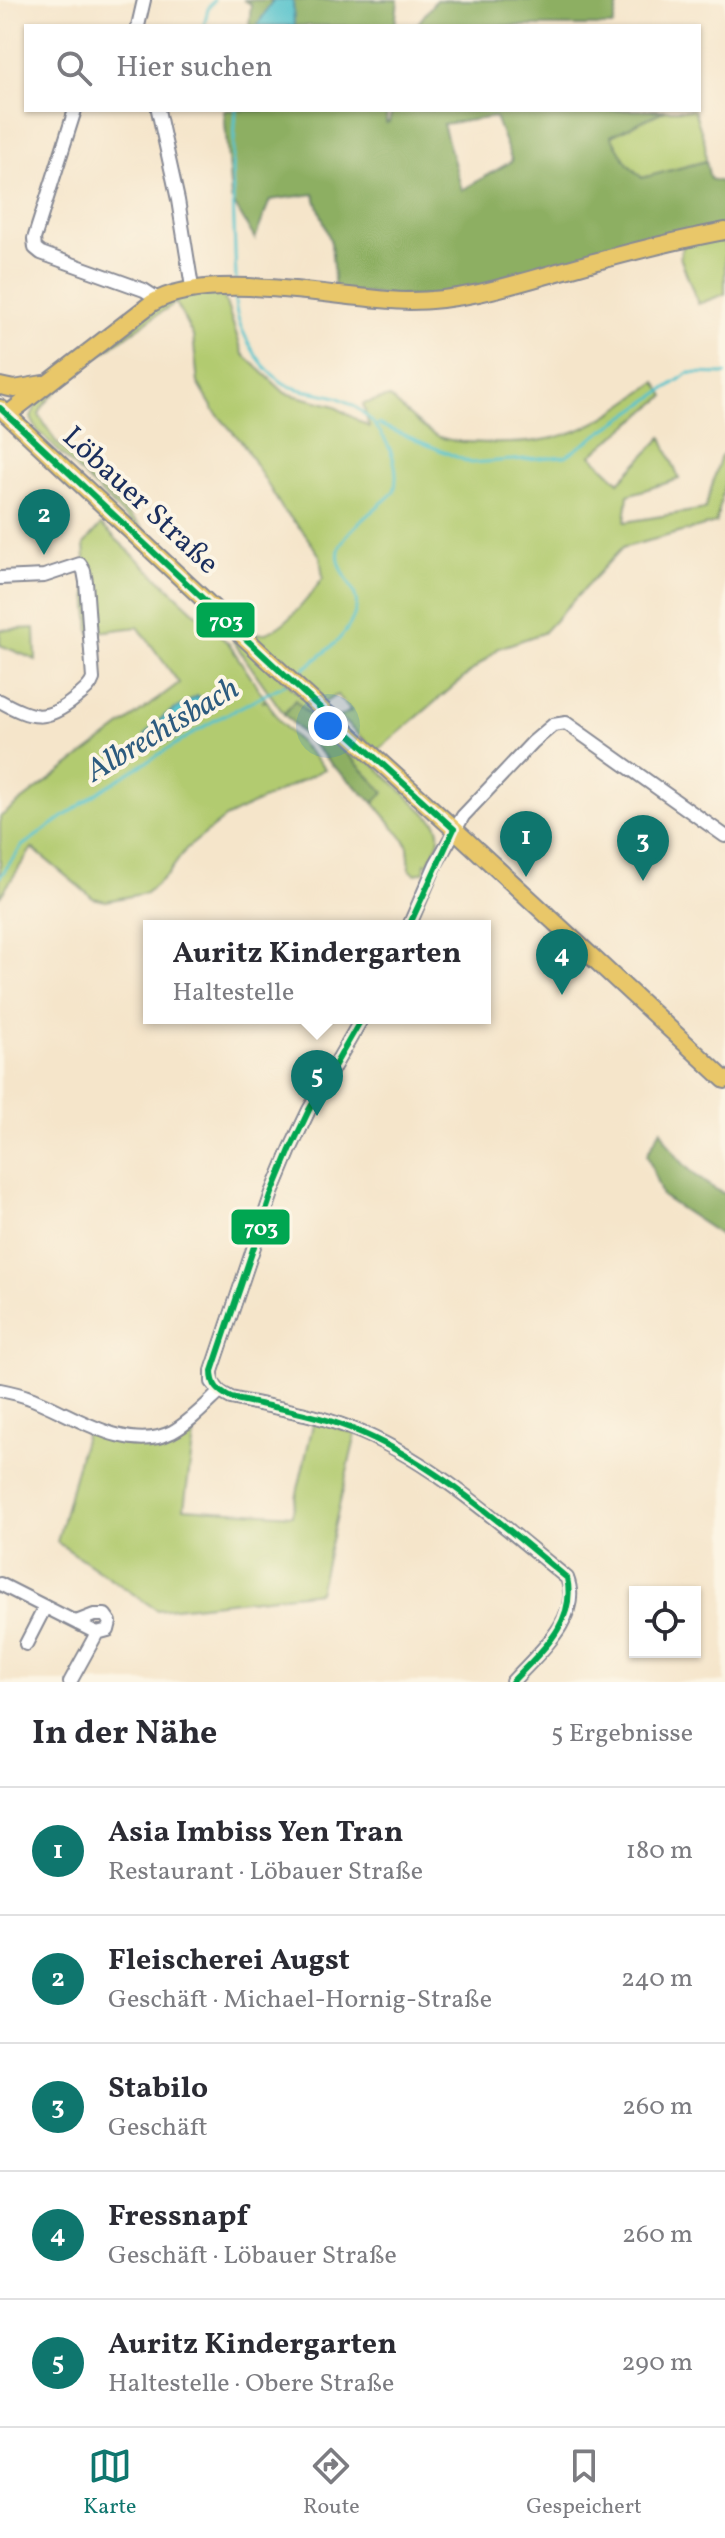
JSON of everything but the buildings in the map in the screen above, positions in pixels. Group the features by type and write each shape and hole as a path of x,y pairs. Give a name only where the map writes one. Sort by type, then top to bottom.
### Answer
{"main road":[{"path":"2,415 158,299 192,287 226,286 410,301 446,299 487,292 657,244 725,231"},
{"path":"0,386 14,389 45,384"},
{"name":"Löbauer Straße","path":"2,415 725,1080"}],"street":[{"path":"138,24 144,0"},
{"path":"74,112 34,239 35,248 41,253 144,290 158,299"},
{"path":"158,112 178,200 192,287"},
{"path":"0,578 44,576 80,564 86,582 93,679 90,686 58,712 39,717 20,712 0,701"},
{"path":"412,920 454,829 533,742 553,725 566,723 725,836"},
{"path":"359,1024 304,1119 272,1193 212,1371 212,1382 220,1392 231,1398 314,1416 352,1428 406,1455 444,1481 567,1578 572,1590 571,1603 565,1616 512,1682"},
{"path":"0,1390 30,1398 95,1429 144,1438 160,1437 174,1431 220,1392"},
{"path":"0,1584 97,1633 108,1630 110,1622 100,1614 76,1622"},
{"path":"26,1644 45,1607"},
{"path":"70,1682 97,1633"}],"green space":[{"path":"243,0 398,0 395,24 249,24 251,4"},
{"path":"436,0 619,0 613,24 418,24"},
{"path":"224,112 387,112 386,123 392,112 661,112 611,136 627,163 642,178 706,161 710,179 725,183 725,224 459,294 415,297 335,291 331,243 314,194 270,200 255,239 231,199","holes":["495,117 512,161 462,190 443,124"]},
{"path":"661,112 695,112 705,143 706,161 642,178 626,163 610,136"},
{"path":"725,234 725,294 698,304 680,257 683,246"},
{"path":"197,294 223,294 243,354 285,393 332,405 369,427 363,404 389,397 426,429 452,440 515,443 559,436 596,422 656,382 665,396 591,455 619,482 662,437 679,479 628,495 625,522 705,509 720,458 725,452 725,482 716,523 622,548 543,633 499,648 377,751 339,717 351,711 337,695 325,702 125,517 37,430 31,418 37,402 160,305","holes":["176,303 193,336 198,383 215,412 242,442 283,510 320,556 323,578 293,615 273,630 263,633 254,633 114,501 56,442 39,415 45,404 78,373"]},
{"path":"101,525 229,644 266,700 262,702 267,701 280,722 325,769 225,818 186,849 168,874 146,893 106,901 93,898 32,848 0,897 0,817 179,683 138,627 90,633 84,544"},
{"path":"35,628 36,660 0,645 0,630"},
{"path":"237,636 435,822 439,838 428,864 425,863 424,872 416,874 410,870 408,847 404,839 374,803 384,792 295,700 284,714 233,641"},
{"path":"295,700 384,792 374,803 332,765 284,714"},
{"path":"661,1129 687,1168 725,1194 725,1238 662,1196 647,1154"},
{"path":"314,1420 356,1434 319,1592 157,1610 57,1542 86,1431 124,1442 155,1444 172,1440 196,1422 184,1508 292,1515"}],"water":[{"path":"273,0 293,0 294,24 258,24"},
{"path":"197,696 211,710 173,739 150,747 145,735 164,716"}],"waterway":[{"name":"Albrechtsbach","path":"204,24 214,0"},
{"name":"Albrechtsbach","path":"236,112 232,169 236,280"},
{"name":"Albrechtsbach","path":"235,292 242,329 263,365 288,386 334,396 353,406 384,437 395,464 394,492 354,527 339,549 341,567 356,600 353,619 332,646 295,676"},
{"path":"378,424 471,463 566,456 689,373 725,374"},
{"name":"Albrechtsbach","path":"0,877 22,846 106,787 215,720 286,684"}],"transit line":[{"name":"703","path":"0,408 295,685 454,829"},
{"name":"703","path":"412,920 454,829"},
{"name":"703","path":"359,1024 309,1110 272,1193 212,1371 213,1381 219,1390 231,1398 336,1423 409,1457 464,1494 567,1578 569,1594 561,1623 554,1636 512,1682"}],"place":[{"name":"Fleischerei Augst","path":"44,555"},
{"name":"Asia Imbiss Yen Tran","path":"526,877"},
{"name":"Stabilo","path":"643,881"},
{"name":"Fressnapf","path":"562,995"},
{"name":"Auritz Kindergarten","path":"317,1116"}]}
